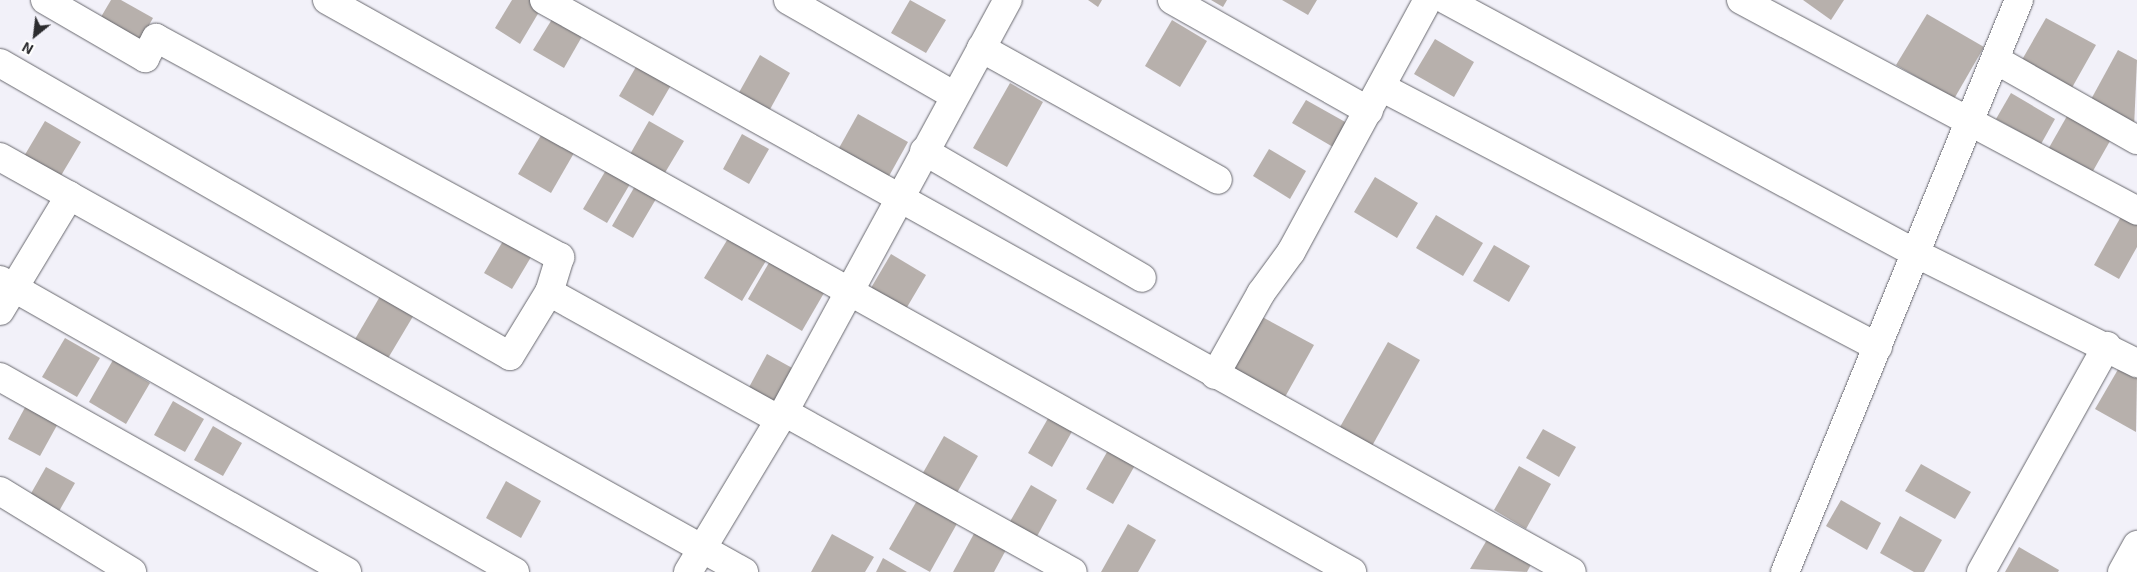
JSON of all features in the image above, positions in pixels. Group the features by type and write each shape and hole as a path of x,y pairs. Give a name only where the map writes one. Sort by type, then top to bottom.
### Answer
{"street":[{"path":"0,63 510,356 549,292 560,257 156,38 145,58 45,0"},
{"path":"327,0 1352,572"},
{"path":"544,0 899,201 1572,572"},
{"path":"788,0 953,96"},
{"path":"688,572 781,416 899,201 953,96 1008,0"},
{"path":"1172,0 1369,111"},
{"path":"1215,375 1369,111 1428,0"},
{"path":"1446,0 1916,254 2107,346 2137,363"},
{"path":"1741,0 1970,119 2137,211"},
{"path":"1785,572 2019,0"},
{"path":"980,48 1218,180"},
{"path":"1996,60 2137,140"},
{"path":"1381,87 1878,347"},
{"path":"924,151 1142,278"},
{"path":"0,157 70,194 744,572"},
{"path":"0,311 7,284 70,194"},
{"path":"7,284 515,572"},
{"path":"549,292 1073,572"},
{"path":"1981,572 2107,346"},
{"path":"0,377 347,572"},
{"path":"0,491 132,572"},
{"path":"2122,572 2137,545"}],"building":[{"path":"111,0 121,0 153,18 138,45 98,22"},
{"path":"512,0 531,0 542,7 520,44 495,28"},
{"path":"910,0 946,20 926,53 891,33"},
{"path":"1088,0 1102,0 1098,7"},
{"path":"1211,0 1227,0 1223,7"},
{"path":"1282,0 1317,0 1308,15"},
{"path":"1803,0 1844,0 1831,20"},
{"path":"1927,14 1984,47 1954,99 1896,65"},
{"path":"554,16 584,33 564,68 533,50"},
{"path":"2046,18 2096,45 2069,93 2019,65"},
{"path":"1172,20 1207,41 1180,87 1145,66"},
{"path":"1435,39 1474,62 1454,97 1414,74"},
{"path":"2118,50 2137,60 2134,128 2089,103"},
{"path":"760,55 790,73 768,113 737,96"},
{"path":"640,60 674,80 653,116 619,96"},
{"path":"1010,83 1043,102 1007,167 973,148"},
{"path":"2011,93 2055,119 2041,144 1996,119"},
{"path":"1306,100 1347,123 1333,147 1292,123"},
{"path":"858,114 908,142 884,185 834,157"},
{"path":"2067,116 2110,141 2089,178 2046,153"},
{"path":"45,121 81,142 56,184 20,163"},
{"path":"649,121 684,141 663,176 629,156"},
{"path":"546,127 578,146 551,193 518,174"},
{"path":"742,134 769,149 749,184 723,169"},
{"path":"1269,149 1306,171 1290,199 1253,176"},
{"path":"606,170 630,184 607,223 583,209"},
{"path":"1375,177 1418,203 1397,238 1354,212"},
{"path":"635,186 656,199 633,238 612,226"},
{"path":"2123,213 2137,220 2137,247 2119,279 2094,265"},
{"path":"1436,215 1483,243 1463,276 1416,248"},
{"path":"732,232 770,254 742,301 704,278"},
{"path":"506,236 534,252 512,289 484,273"},
{"path":"1494,245 1530,266 1509,302 1473,281"},
{"path":"774,254 828,286 802,331 748,299"},
{"path":"891,254 926,275 903,314 868,293"},
{"path":"382,293 415,313 384,365 351,346"},
{"path":"1255,313 1314,345 1285,397 1226,364"},
{"path":"65,338 100,358 77,397 42,377"},
{"path":"1388,342 1420,360 1372,446 1340,427"},
{"path":"767,354 794,369 773,406 747,391"},
{"path":"113,360 150,383 126,424 89,402"},
{"path":"2120,366 2137,375 2136,432 2095,409"},
{"path":"29,400 61,418 40,456 8,439"},
{"path":"173,401 204,419 185,452 154,435"},
{"path":"1050,415 1074,428 1052,467 1028,453"},
{"path":"213,426 242,443 223,476 194,460"},
{"path":"1543,429 1576,447 1559,477 1526,458"},
{"path":"944,436 978,456 954,498 920,478"},
{"path":"1111,445 1138,460 1113,504 1086,489"},
{"path":"1921,464 1971,492 1955,519 1905,491"},
{"path":"1519,466 1551,484 1526,529 1494,510"},
{"path":"46,467 75,483 54,520 25,504"},
{"path":"506,481 541,501 521,538 486,518"},
{"path":"1031,485 1057,500 1035,540 1008,525"},
{"path":"919,497 959,520 930,572 889,549"},
{"path":"1841,500 1881,523 1867,550 1826,526"},
{"path":"1900,516 1942,540 1924,572 1914,572 1880,553"},
{"path":"1128,524 1156,540 1138,572 1101,572"},
{"path":"976,530 1007,548 994,572 953,572"},
{"path":"1492,531 1536,555 1527,572 1470,569"},
{"path":"832,534 874,557 865,572 811,572"},
{"path":"2019,547 2059,570 2058,572 2005,572"},
{"path":"883,558 907,572 876,572"}]}
